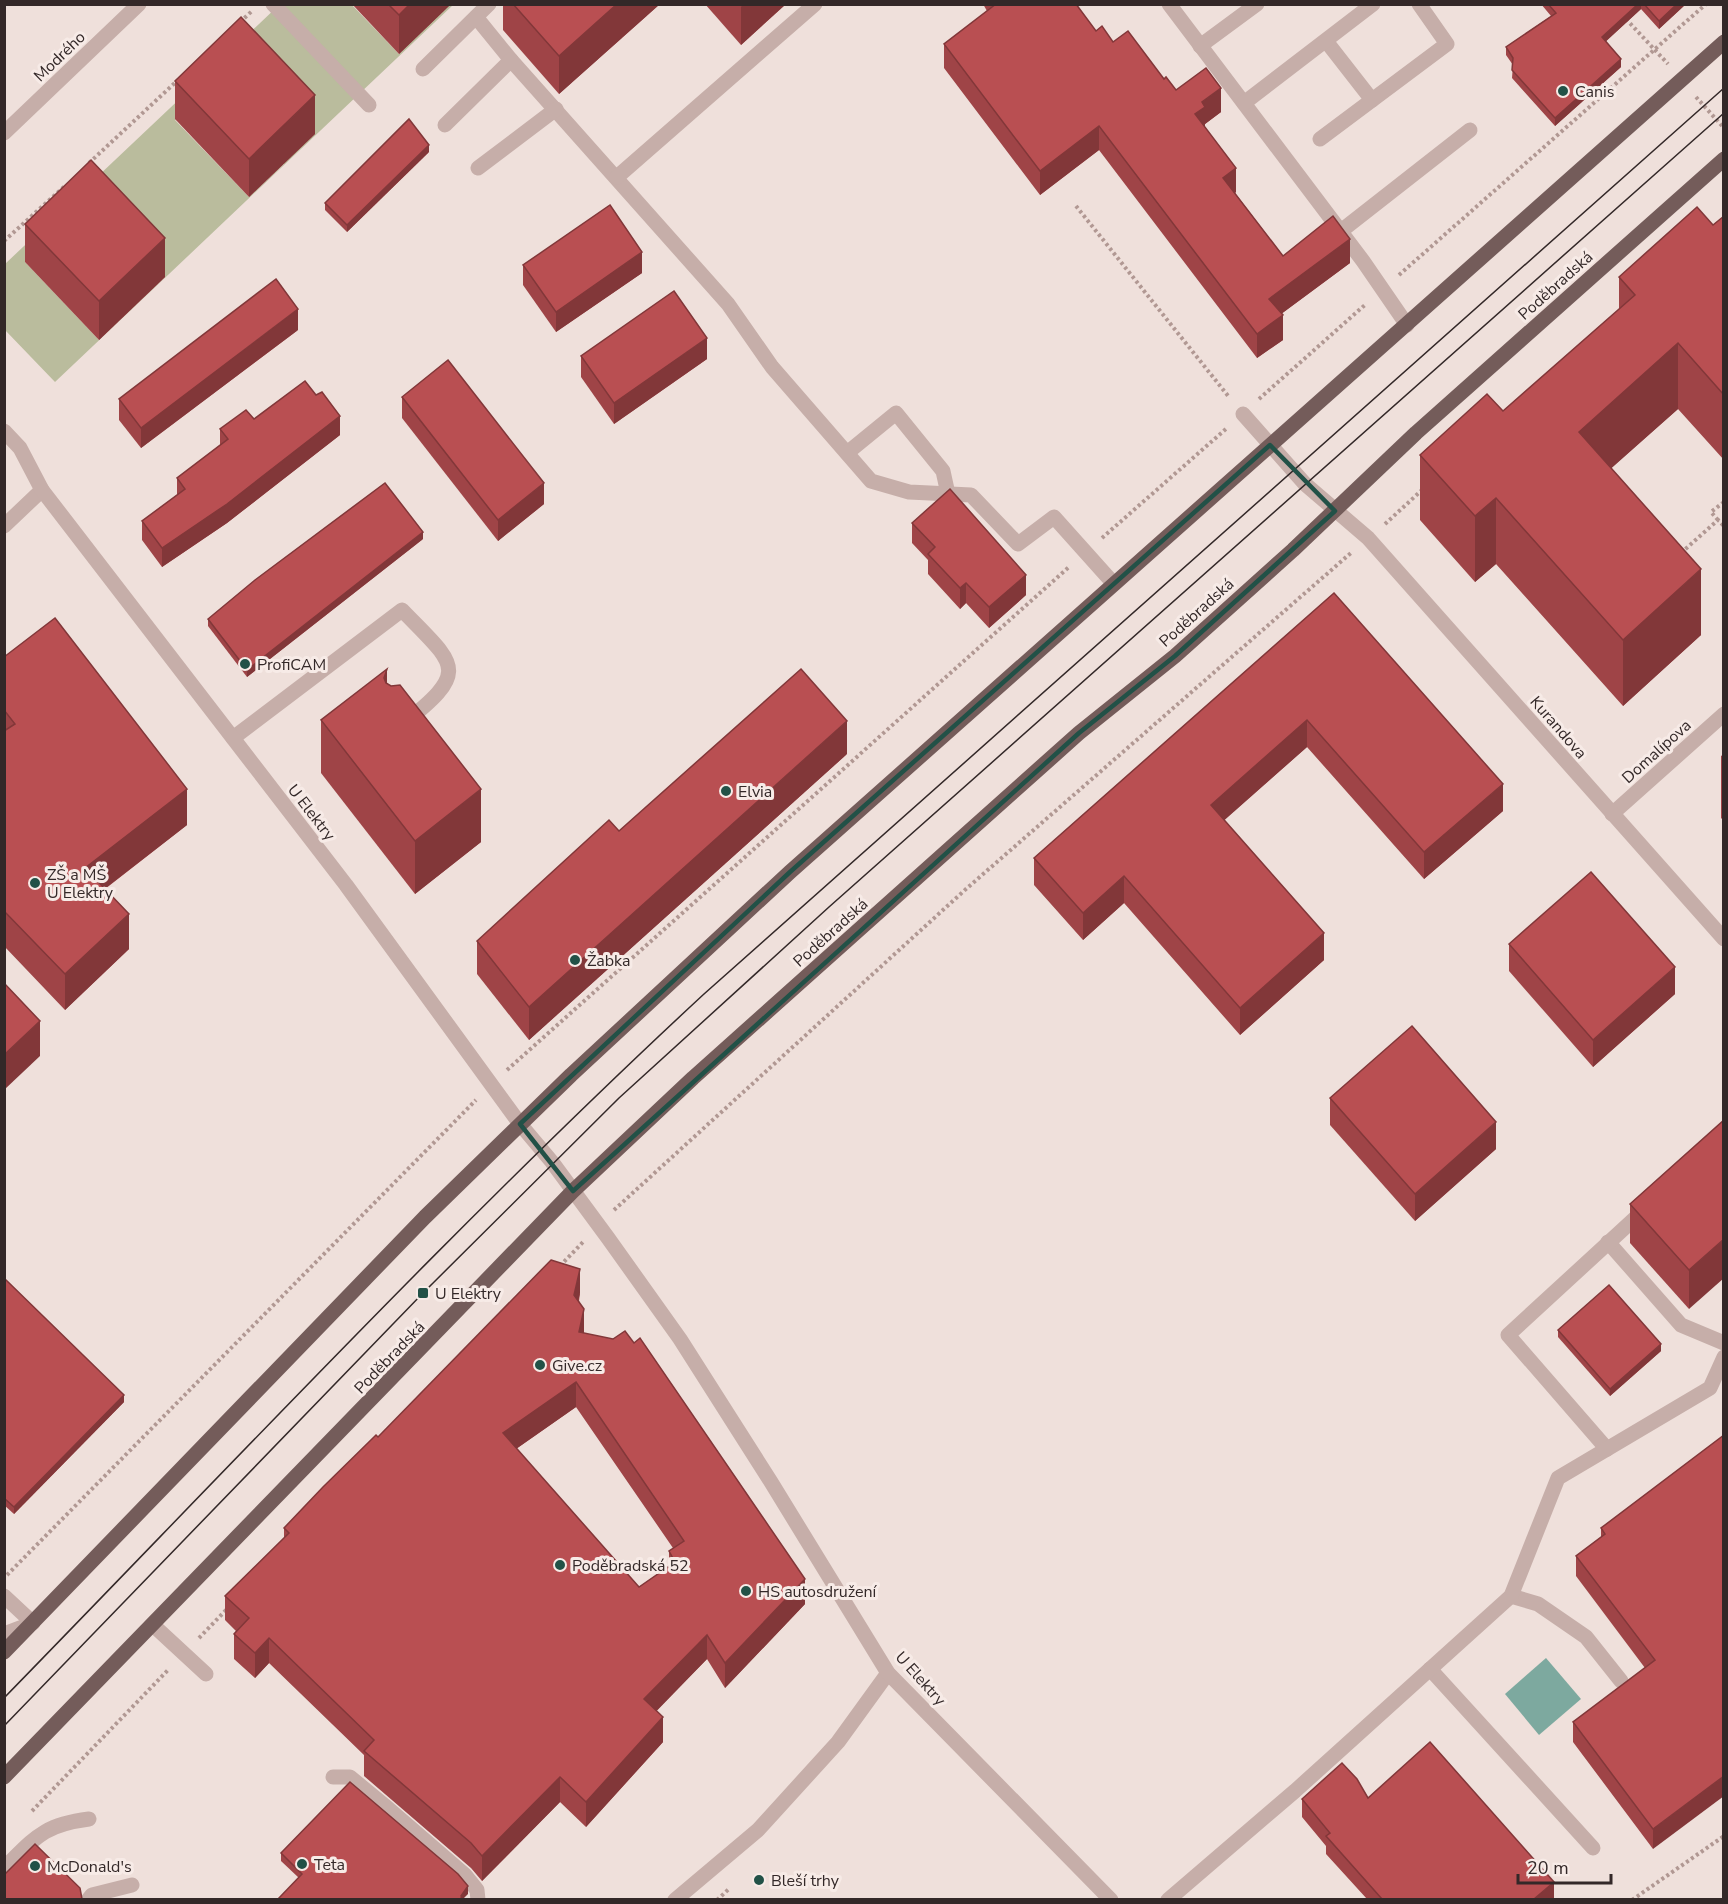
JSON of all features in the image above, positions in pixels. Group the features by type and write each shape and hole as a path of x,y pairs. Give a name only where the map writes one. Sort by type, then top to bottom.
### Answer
{"main road":[{"path":"4,1652 425,1217 520,1124 790,872 1724,42"},
{"name":"Poděbradská","path":"4,1778 573,1191 693,1078 1070,740 1175,656 1335,511 1416,433 1724,159"}],"street":[{"name":"Modrého","path":"4,133 139,4"},
{"path":"273,4 369,105"},
{"path":"423,69 489,4"},
{"path":"617,177 815,4"},
{"path":"1169,4 1341,231 1407,325"},
{"path":"1200,46 1257,4"},
{"path":"1244,103 1373,4"},
{"path":"1320,139 1447,44 1419,4"},
{"path":"476,17 511,60 728,304 772,367 871,481 909,492 971,495 1018,544 1054,517 1114,584"},
{"path":"1326,41 1371,100"},
{"path":"445,125 511,60"},
{"path":"478,168 556,109"},
{"path":"1341,231 1470,130"},
{"path":"847,453 896,413 943,471 948,494"},
{"name":"Kurandova","path":"1243,414 1305,484 1368,538 1724,939"},
{"name":"U Elektry","path":"4,431 21,447 42,490 346,885 520,1124 573,1191 680,1340 771,1482 888,1673 1111,1899"},
{"path":"4,526 42,490"},
{"path":"233,738 402,610 442,652 449,667 448,679 435,698 394,730"},
{"name":"Domalípova","path":"1612,814 1724,714"},
{"path":"1607,1449 1508,1335 1653,1203"},
{"path":"1608,1242 1681,1325 1724,1343"},
{"path":"1168,1899 1295,1791 1511,1596 1558,1478 1710,1388 1724,1357"},
{"path":"4,1596 33,1623 4,1634"},
{"path":"1511,1596 1538,1604 1586,1637 1621,1681"},
{"path":"153,1625 206,1674"},
{"path":"1430,1669 1593,1848"},
{"path":"675,1899 758,1830 838,1742 888,1673"},
{"path":"333,1777 350,1777 384,1805 465,1875 477,1890 478,1899"},
{"path":"4,1868 41,1832 61,1823 89,1820"},
{"path":"88,1899 92,1895 132,1885"}],"path":[{"path":"236,26 259,4"},
{"path":"4,1578 491,1084 1086,552 1706,4"},
{"path":"1620,12 1655,50"},
{"path":"82,169 185,74"},
{"path":"4,241 73,177"},
{"path":"1076,206 1243,414"},
{"path":"559,1268 624,1200 966,889 1430,483"},
{"path":"1724,501 1711,512 1724,526"},
{"path":"1676,557 1718,520"},
{"path":"29,1813 233,1603"},
{"path":"1632,1899 1724,1836"}],"highlighted area":[{"path":"1270,445 1335,511 1175,656 1079,733 573,1191 520,1124 790,872"}],"green space":[{"path":"279,5 352,5 399,54 448,5 453,5 55,382 5,330 5,264","holes":["241,56 315,134 283,161 284,164 249,197 175,120 203,93 207,96 231,74 227,69","91,199 165,277 99,340 25,262 53,236 56,239 80,217 77,212"]}],"water":[{"path":"1546,1658 1581,1699 1539,1735 1505,1694"}],"building":[{"path":"388,4 410,4 399,15"},
{"path":"513,4 617,4 559,56"},
{"path":"996,4 1076,4 1096,31 1102,26 1113,42 1128,31 1164,79 1166,77 1176,90 1206,68 1221,88 1202,102 1205,107 1195,114 1236,168 1223,178 1283,256 1333,216 1350,239 1269,299 1283,315 1257,334 1099,126 1040,171 944,44"},
{"path":"1548,4 1638,4 1602,37 1621,59 1555,118 1512,70 1513,58 1506,47 1556,13"},
{"path":"1644,4 1677,4 1659,21"},
{"path":"241,17 315,95 249,159 175,81"},
{"path":"409,119 429,145 347,225 325,203"},
{"path":"91,160 165,238 99,301 25,224"},
{"path":"610,205 642,252 556,312 523,265"},
{"path":"1697,207 1713,225 1724,216 1724,395 1678,343 1579,432 1701,569 1623,640 1496,498 1475,516 1420,455 1487,394 1503,411 1635,295 1619,277"},
{"path":"276,279 298,309 141,428 119,399"},
{"path":"674,291 707,338 614,403 581,356"},
{"path":"448,360 544,483 498,520 402,397"},
{"path":"305,381 316,395 322,392 340,416 227,504 162,548 142,521 185,489 177,478 228,439 220,429 246,410 254,419"},
{"path":"385,483 423,532 247,670 208,619 255,580"},
{"path":"950,489 1026,575 989,607 966,583 960,588 928,554 935,547 912,523"},
{"path":"1334,593 1503,784 1424,852 1307,720 1211,805 1324,933 1240,1008 1124,876 1083,913 1034,858"},
{"path":"55,618 187,789 85,868 129,914 65,974 4,911 4,731 15,724 4,710 4,657"},
{"path":"387,669 384,678 386,683 391,686 400,685 481,789 415,841 321,720"},
{"path":"801,669 847,721 529,1007 477,941 609,820 619,831"},
{"path":"1591,872 1675,967 1593,1040 1509,944"},
{"path":"4,983 40,1021 4,1055"},
{"path":"1412,1026 1496,1122 1415,1194 1330,1098"},
{"path":"1724,1120 1724,1239 1689,1270 1630,1204"},
{"path":"551,1260 580,1269 574,1295 584,1309 579,1332 613,1339 625,1331 634,1343 640,1338 805,1579 725,1663 707,1635 644,1699 663,1717 586,1802 560,1777 482,1856 471,1843 364,1751 374,1740 269,1638 255,1653 234,1634 249,1618 225,1596 289,1533 284,1528 323,1487 376,1435 378,1437","holes":["576,1382 684,1541 669,1551 675,1562 639,1587 503,1433"]},
{"path":"4,1278 124,1395 14,1507 4,1498"},
{"path":"1609,1285 1661,1344 1610,1389 1558,1330"},
{"path":"1724,1435 1724,1776 1653,1829 1573,1722 1655,1660 1576,1556 1605,1534 1601,1528"},
{"path":"1430,1742 1554,1882 1534,1899 1382,1899 1326,1836 1330,1833 1302,1799 1342,1763 1357,1779 1368,1798"},
{"path":"350,1782 458,1874 468,1886 460,1899 278,1899 302,1874 281,1853"},
{"name":"McDonald's","path":"35,1844 80,1888 82,1899 4,1899 4,1875"}],"tram line":[{"path":"4,1698 437,1253 704,994 1724,88"},
{"path":"4,1726 423,1293 619,1098 829,907 1724,113"}],"place":[{"name":"Canis","path":"1563,91"},
{"name":"ProfiCAM","path":"245,664"},
{"name":"Elvia","path":"726,791"},
{"name":"ZŠ a MŠ U Elektry","path":"35,883"},
{"name":"Žabka","path":"575,960"},
{"name":"U Elektry","path":"423,1293"},
{"name":"Give.cz","path":"540,1365"},
{"name":"Poděbradská 52","path":"560,1565"},
{"name":"HS autosdružení","path":"746,1591"},
{"name":"Teta","path":"302,1864"},
{"name":"McDonald's","path":"35,1866"},
{"name":"Bleší trhy","path":"759,1880"}]}
